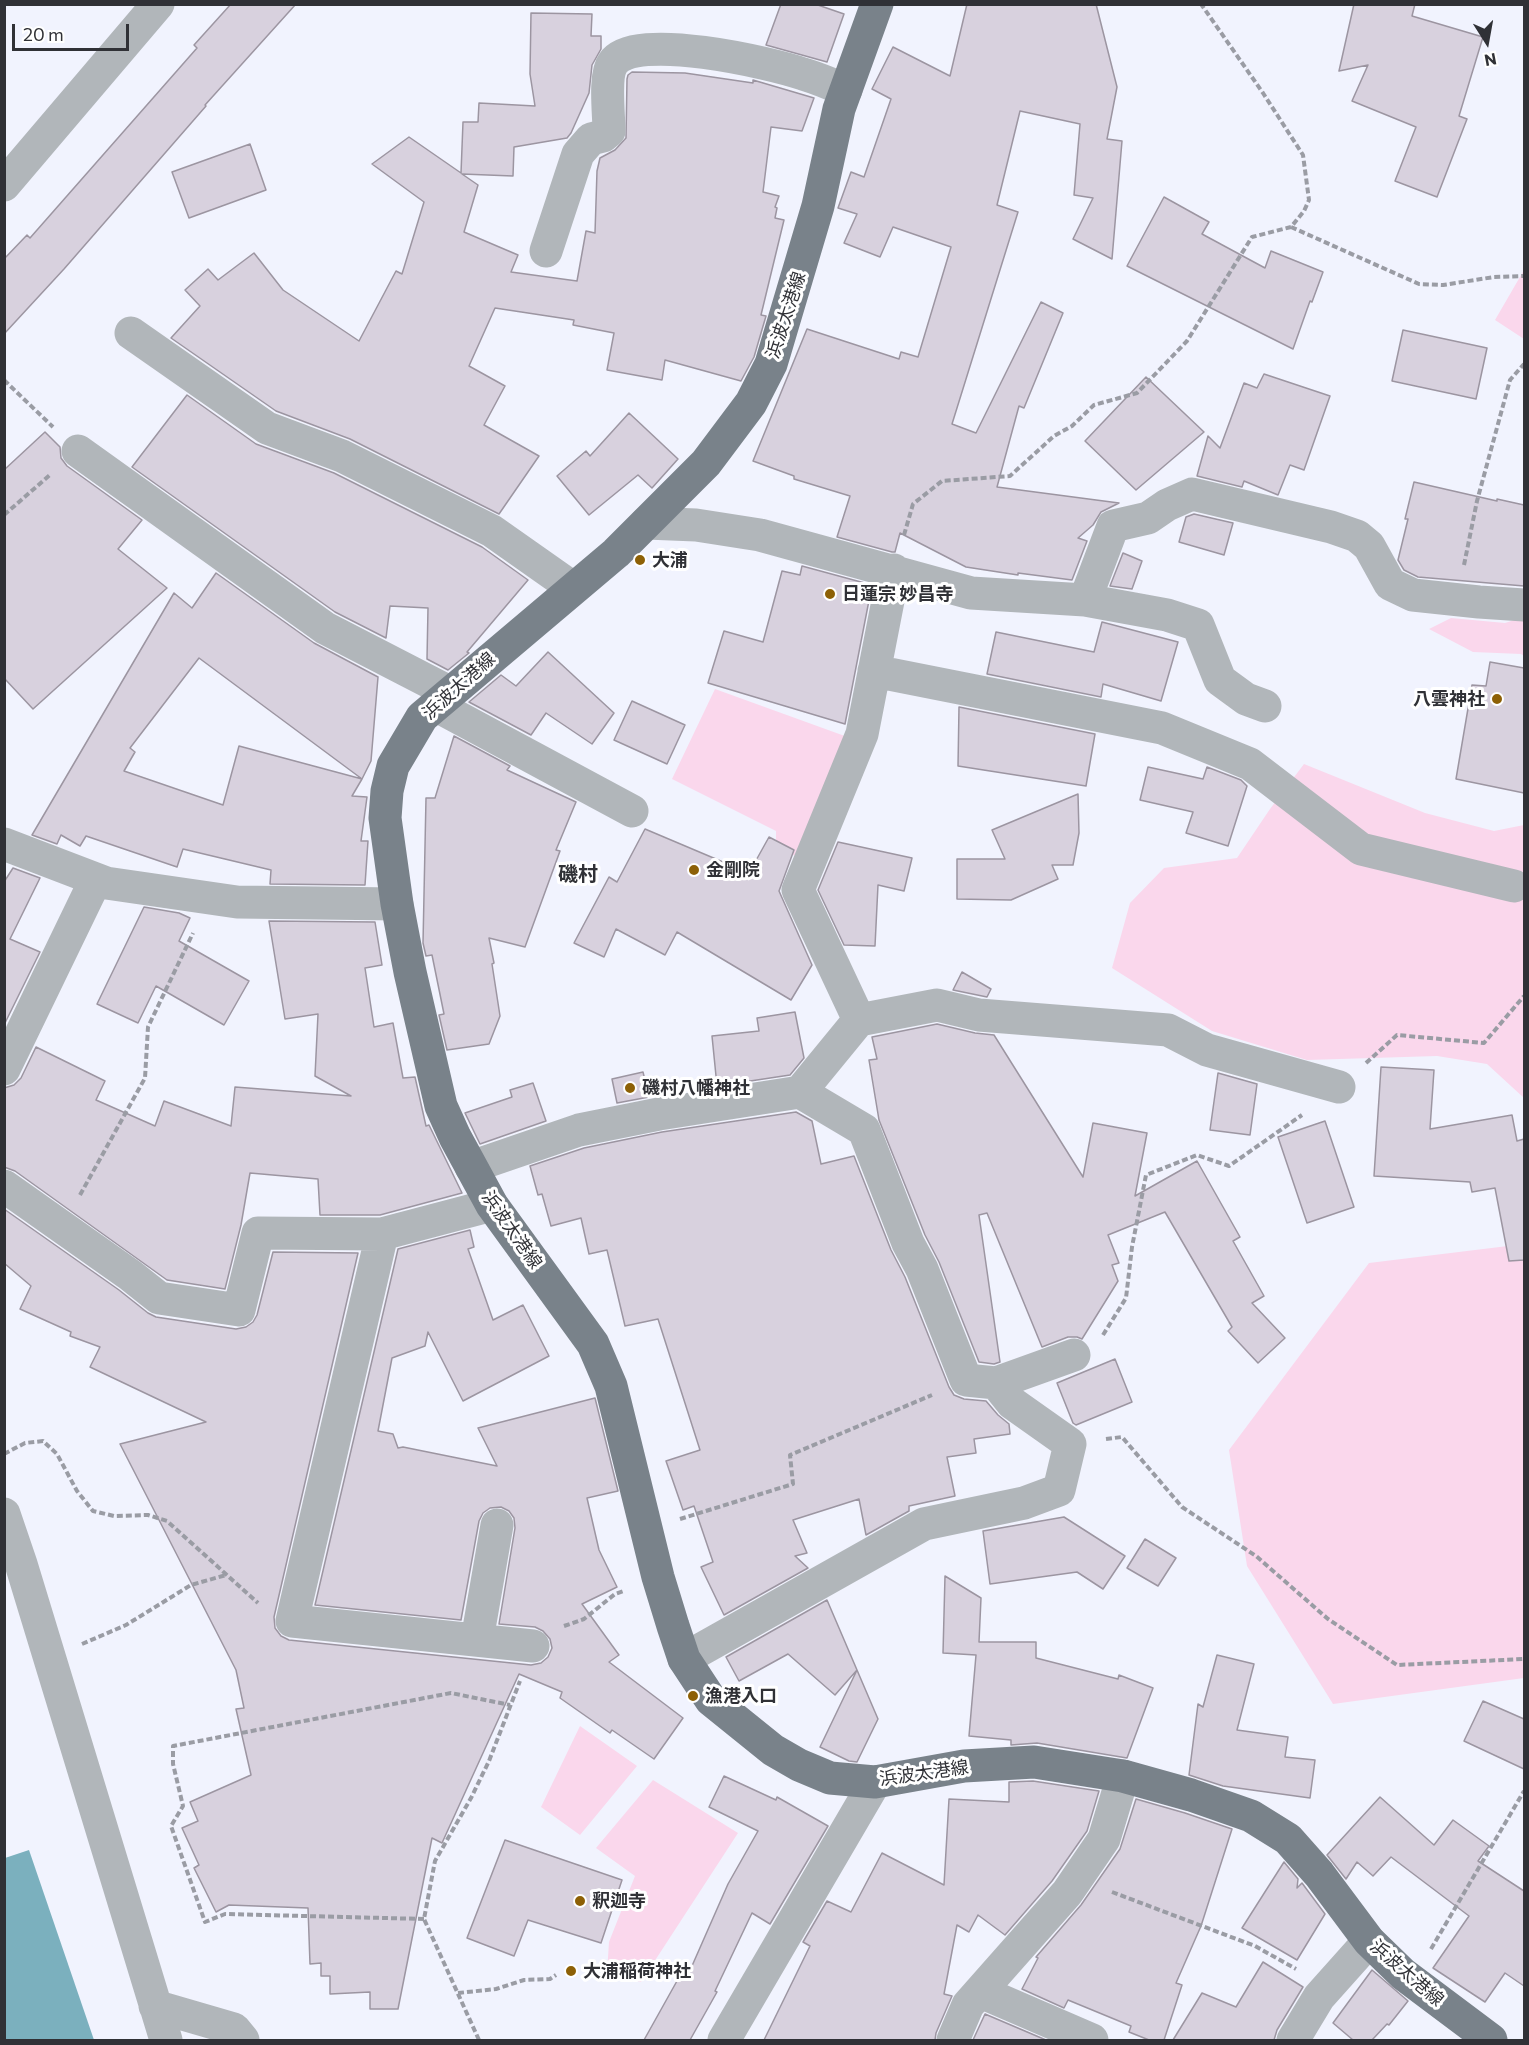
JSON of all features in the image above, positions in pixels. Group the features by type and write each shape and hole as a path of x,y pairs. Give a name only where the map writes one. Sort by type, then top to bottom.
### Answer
{"main road":[{"name":"浜波太港線","path":"877,4 839,109 818,206 771,364 751,403 706,463 616,553 422,717 393,766 387,791 385,818 397,904 441,1106 492,1205 593,1344 611,1386 658,1577 684,1659 711,1700 773,1750 799,1765 830,1778 875,1782 964,1766 1034,1762 1123,1776 1191,1795 1251,1816 1288,1839 1319,1874 1369,1941 1412,1981 1491,2040"}],"street":[{"path":"4,185 158,4"},
{"path":"546,251 578,154 591,139 603,136 609,131 609,76 613,63 625,54 663,48 724,55 802,73 846,90"},
{"path":"131,333 267,428 342,456 492,531 573,588"},
{"path":"78,451 325,628 632,811"},
{"path":"1085,600 1113,526 1148,518 1167,505 1192,494 1331,526 1357,536 1369,546 1390,584 1413,595 1524,605"},
{"path":"646,523 696,525 760,535 971,592 1085,600 1167,615 1198,625 1220,680 1246,699 1265,706"},
{"path":"859,1020 798,890 862,734 894,570"},
{"path":"874,671 1162,728 1250,764 1361,849 1514,886"},
{"path":"4,844 96,879 210,898 237,902 397,904"},
{"path":"4,1069 96,879"},
{"path":"800,1092 859,1020 937,1005 978,1015 1168,1030 1207,1050 1339,1087"},
{"path":"471,1167 579,1130 659,1114 800,1092 864,1130 908,1243 981,1382 1070,1444 1059,1490 1024,1503 924,1524 684,1659"},
{"path":"4,1186 159,1298 239,1310 258,1233 382,1234 492,1205"},
{"path":"382,1234 292,1622 533,1646"},
{"path":"981,1382 1074,1355"},
{"path":"4,1514 166,2040"},
{"path":"477,1640 497,1525"},
{"path":"954,2040 968,2005 1079,1876 1104,1839 1123,1776"},
{"path":"724,2040 875,1782"},
{"path":"1293,2040 1319,1997 1369,1941"},
{"path":"981,1992 1092,2040"},
{"path":"155,2006 234,2029 243,2040"}],"path":[{"path":"894,570 913,504 942,481 1010,476 1054,436 1072,426 1094,405 1137,393 1187,341 1252,237 1291,227 1304,211 1308,200 1303,155 1201,4"},
{"path":"1291,227 1419,284 1443,285 1494,277 1524,276"},
{"path":"1459,600 1462,573 1477,501 1497,427 1510,380 1524,364"},
{"path":"4,380 78,451 4,515"},
{"path":"62,1227 145,1078 148,1027 210,898"},
{"path":"1074,1355 1104,1334 1126,1298 1132,1247 1146,1175 1197,1155 1229,1166 1339,1087 1397,1035 1484,1043 1524,996"},
{"path":"647,1529 793,1484 790,1455 981,1382"},
{"path":"1070,1444 1122,1437 1182,1507 1256,1556 1328,1619 1397,1665 1524,1659"},
{"path":"4,1454 25,1443 43,1441 57,1455 77,1491 93,1511 114,1516 148,1515 166,1521 258,1604 292,1622"},
{"path":"50,1658 126,1624 191,1585 226,1575"},
{"path":"479,2040 424,1919 435,1861 489,1761 538,1636 584,1619 615,1594 658,1577"},
{"path":"424,1919 225,1914 205,1922 171,1826 183,1806 173,1764 173,1746 450,1693 510,1705"},
{"path":"1412,1981 1524,1791"},
{"path":"1079,1876 1114,1892 1255,1946 1328,1986"},
{"path":"458,1993 496,1989 524,1980 550,1979 556,1975"}],"shaded area":[{"path":"1524,270 1524,339 1495,320"},
{"path":"1524,617 1524,656 1473,652 1429,629 1451,618 1505,623"},
{"path":"715,689 853,739 803,859 776,848 776,831 672,779"},
{"path":"1304,764 1425,813 1494,831 1524,825 1524,1098 1487,1064 1437,1056 1307,1060 1212,1031 1112,968 1130,903 1164,868 1237,858"},
{"path":"1524,1244 1524,1678 1333,1704 1247,1566 1229,1450 1369,1263"},
{"path":"580,1726 637,1766 580,1835 541,1807"},
{"path":"653,1780 738,1833 641,1982 607,1973 609,1942 635,1876 596,1848"}],"water":[{"path":"29,1850 94,2040 5,2040 5,1858"}],"building":[{"path":"231,4 296,4 205,105 64,269 4,334 4,259 27,235 30,238 197,48 194,45"},
{"path":"781,4 815,4 844,14 827,62 766,45"},
{"path":"967,4 1096,4 1117,87 1107,139 1122,141 1112,259 1073,239 1093,198 1074,195 1080,124 1020,111 997,205 1018,212 952,424 976,433 1041,302 1063,313 1024,408 1019,406 997,487 1119,503 1101,512 1093,525 1078,538 1087,541 1072,580 966,567 900,533 895,552 837,537 850,496 794,479 794,476 753,461 807,329 899,359 901,352 918,357 951,247 893,227 880,257 844,243 857,214 838,208 851,172 864,177 891,99 872,89 893,47 950,76"},
{"path":"1354,4 1415,4 1412,16 1483,37 1459,116 1467,119 1437,197 1395,181 1416,127 1352,101 1368,65 1339,71"},
{"path":"531,13 592,14 591,36 601,36 601,49 592,65 589,93 567,138 514,147 513,176 462,174 478,185 464,232 518,255 511,272 577,281 586,231 595,233 597,171 600,158 615,150 626,138 627,79 632,72 685,73 753,83 753,80 814,98 802,131 771,127 763,192 779,196 775,207 777,208 775,218 784,220 761,315 766,316 754,357 741,381 665,360 662,380 607,370 614,333 573,325 574,320 495,308 469,366 505,386 484,425 539,456 499,514 350,439 276,411 171,338 200,306 185,290 208,269 218,280 254,253 283,290 359,341 396,271 402,274 424,202 372,164 409,137 461,173 463,122 478,122 479,103 535,106 530,74"},
{"path":"250,144 266,190 189,218 172,172"},
{"path":"1164,197 1209,222 1202,234 1265,268 1271,251 1323,272 1293,349 1127,266"},
{"path":"1403,330 1487,348 1476,399 1392,381"},
{"path":"1264,374 1330,396 1304,470 1290,465 1278,495 1244,481 1242,487 1197,476 1208,436 1220,448 1244,383 1257,388"},
{"path":"1146,377 1204,432 1136,490 1085,441"},
{"path":"187,395 256,444 334,473 482,547 528,580 467,652 469,653 448,670 427,659 428,608 390,606 386,638 335,612 132,467"},
{"path":"629,413 678,459 652,488 638,475 589,515 557,476 586,451 590,456"},
{"path":"45,432 60,447 61,458 67,466 142,520 118,549 167,588 33,709 4,678 4,470"},
{"path":"1414,482 1524,505 1524,586 1418,577 1404,570 1398,560"},
{"path":"1194,514 1233,523 1224,555 1179,542 1186,517"},
{"path":"1123,553 1142,561 1132,589 1110,586"},
{"path":"802,566 872,585 845,724 708,683 724,631 763,642 782,571 800,575"},
{"path":"216,573 314,643 378,677 371,761 362,779 352,796 367,797 361,841 368,841 365,885 270,884 271,870 183,849 177,867 86,836 80,846 61,835 57,844 32,835 174,593 192,608","holes":["199,658 362,779 239,746 223,805 124,771 135,752 130,748"]},
{"path":"1102,622 1178,642 1161,701 1103,684 1101,697 987,674 996,632 1094,652"},
{"path":"548,652 614,713 592,744 546,713 531,735 469,702 501,675 516,686"},
{"path":"1490,662 1524,668 1524,793 1456,779 1472,685 1486,686"},
{"path":"632,701 685,725 667,764 614,740"},
{"path":"959,707 1095,734 1086,786 958,766"},
{"path":"454,736 510,766 507,770 576,802 556,850 560,851 525,947 489,938 500,1016 489,1044 447,1050 439,1015 444,1014 432,955 426,956 423,943 426,798 435,798"},
{"path":"1148,767 1203,779 1207,767 1241,780 1247,786 1228,846 1186,833 1193,812 1140,800"},
{"path":"1078,794 1079,833 1073,865 1052,865 1058,879 1011,900 957,899 957,859 1005,859 992,830"},
{"path":"645,829 749,873 769,837 794,850 779,891 812,965 791,1000 677,932 665,955 616,929 604,957 574,943 609,877 617,882"},
{"path":"838,842 912,858 904,891 878,885 875,946 844,945 818,890"},
{"path":"13,868 40,878 10,939 40,952 4,1025 4,882"},
{"path":"144,907 179,913 190,918 179,941 249,981 224,1025 156,986 138,1023 97,1004"},
{"path":"269,921 375,922 382,965 365,968 374,1027 393,1023 403,1078 415,1077 426,1126 429,1125 462,1193 380,1215 320,1215 318,1179 250,1173 241,1225 225,1289 167,1280 15,1171 4,1167 4,1088 14,1085 21,1078 36,1047 105,1081 96,1100 155,1126 164,1101 231,1126 235,1087 351,1096 315,1076 318,1014 285,1019"},
{"path":"962,972 991,989 987,997 953,990"},
{"path":"795,1012 804,1058 790,1075 717,1086 712,1036 759,1031 757,1018"},
{"path":"937,1024 994,1035 1083,1177 1093,1123 1147,1133 1135,1196 1197,1161 1240,1237 1233,1241 1264,1296 1252,1303 1285,1338 1258,1363 1228,1331 1232,1327 1165,1212 1108,1235 1119,1263 1112,1265 1118,1281 1082,1339 1068,1337 1042,1347 987,1213 979,1215 1000,1362 994,1364 979,1362 879,1120 869,1060 877,1059 872,1037"},
{"path":"1381,1067 1434,1070 1430,1129 1512,1115 1517,1141 1524,1139 1524,1260 1509,1261 1495,1188 1472,1192 1470,1182 1374,1176"},
{"name":"磯村八幡神社","path":"643,1072 649,1097 617,1103 612,1079"},
{"path":"1218,1073 1257,1084 1250,1135 1210,1130"},
{"path":"533,1083 546,1121 480,1144 465,1113 512,1097 510,1090"},
{"path":"796,1112 812,1121 821,1164 854,1156 891,1250 905,1277 954,1395 964,1399 986,1401 1009,1424 1010,1434 974,1439 976,1453 947,1457 955,1496 909,1506 909,1511 866,1535 859,1499 793,1520 807,1553 795,1556 808,1568 724,1615 701,1567 713,1562 694,1506 683,1510 666,1461 700,1450 658,1319 625,1326 607,1250 589,1254 581,1218 551,1226 542,1194 538,1195 530,1166 584,1148 662,1132"},
{"path":"1325,1121 1354,1207 1307,1223 1278,1137"},
{"path":"4,1209 148,1313 156,1317 236,1329 246,1327 257,1315 273,1252 358,1253 274,1617 275,1628 281,1636 289,1640 531,1665 541,1663 548,1657 552,1648 550,1639 543,1631 535,1627 499,1624 515,1528 514,1518 509,1511 501,1507 490,1508 483,1513 479,1521 461,1620 315,1605 398,1249 470,1230 474,1247 468,1249 493,1320 523,1305 549,1356 463,1401 428,1332 425,1346 392,1358 378,1431 393,1434 398,1448 403,1447 497,1466 478,1428 595,1398 618,1491 587,1498 599,1550 617,1587 582,1604 619,1655 609,1662 683,1718 654,1759 612,1730 610,1733 560,1698 562,1692 519,1674 442,1843 432,1838 398,2009 370,2009 370,1992 330,1994 330,1976 321,1976 321,1963 310,1964 308,1908 229,1905 216,1912 194,1868 199,1865 182,1828 198,1821 190,1802 251,1775 236,1709 244,1708 236,1670 120,1444 206,1422 90,1367 100,1347 70,1336 71,1332 20,1309 31,1286 4,1263"},
{"path":"1115,1359 1132,1402 1076,1425 1073,1423 1057,1383"},
{"path":"1064,1517 1125,1556 1103,1589 1077,1572 990,1584 983,1531"},
{"path":"1145,1539 1176,1558 1158,1586 1127,1568"},
{"path":"945,1576 981,1598 979,1642 1036,1642 1036,1658 1118,1679 1119,1675 1153,1688 1127,1758 1037,1743 1011,1745 1011,1740 969,1736 976,1655 943,1653"},
{"path":"827,1600 857,1670 835,1695 788,1654 739,1681 726,1657"},
{"path":"1217,1655 1254,1664 1237,1730 1288,1737 1285,1757 1315,1760 1310,1798 1223,1786 1189,1775 1198,1704 1203,1707"},
{"path":"857,1670 878,1719 857,1762 849,1761 820,1747"},
{"path":"1483,1701 1524,1719 1524,1769 1464,1741"},
{"path":"724,1776 776,1800 777,1797 828,1826 770,1924 752,1913 715,1991 717,1992 690,2040 644,2040 682,1972 688,1975 728,1884 758,1831 709,1807"},
{"path":"1033,1781 1099,1791 1087,1831 1052,1881 1005,1935 978,1915 969,1932 957,1925 944,1994 952,1996 935,2040 764,2040 810,1946 803,1942 827,1901 851,1912 882,1853 944,1885 949,1799 1009,1802 1009,1782"},
{"path":"1380,1797 1434,1845 1453,1820 1489,1846 1478,1861 1524,1891 1524,1986 1505,1973 1485,2002 1433,1968 1469,1916 1391,1857 1373,1876 1357,1862 1346,1879 1327,1855"},
{"path":"1136,1799 1232,1829 1201,1926 1176,1983 1182,1985 1164,2040 1149,2040 1129,2032 1131,2026 1068,2000 1064,2008 1022,1989 1038,1958 1036,1957 1081,1905 1120,1849"},
{"path":"505,1840 622,1880 601,1943 528,1920 514,1956 467,1938"},
{"path":"1284,1862 1298,1879 1297,1888 1302,1883 1325,1914 1297,1960 1242,1928"},
{"path":"1263,1962 1303,1987 1277,2030 1274,2040 1173,2040 1202,1993 1236,2007"},
{"path":"1372,1970 1408,2001 1389,2025 1387,2024 1372,2040 1353,2040 1333,2023"},
{"path":"985,2014 1046,2040 973,2040"}],"place":[{"name":"大浦","path":"640,560"},
{"name":"日蓮宗 妙昌寺","path":"830,594"},
{"name":"八雲神社","path":"1497,699"},
{"name":"金剛院","path":"694,870"},
{"name":"磯村八幡神社","path":"630,1088"},
{"name":"漁港入口","path":"693,1696"},
{"name":"釈迦寺","path":"580,1901"},
{"name":"大浦稲荷神社","path":"571,1971"}],"district":[{"name":"磯村","path":"578,874"}]}
